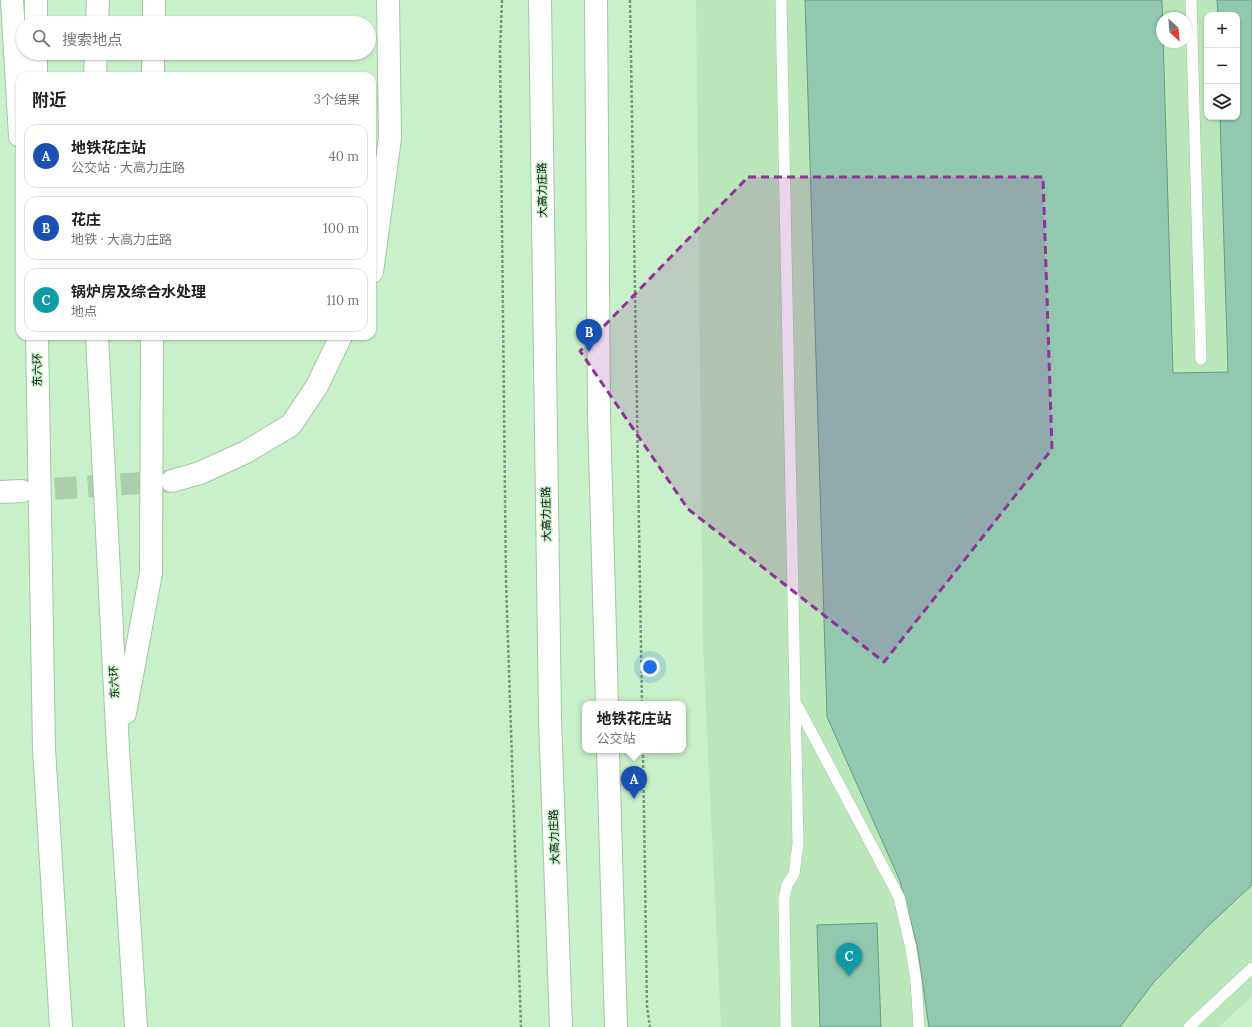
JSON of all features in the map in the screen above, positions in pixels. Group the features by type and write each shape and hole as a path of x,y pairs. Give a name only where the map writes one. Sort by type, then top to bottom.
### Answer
{"main road":[{"path":"12,0 16,72"},
{"path":"36,0 36,16"},
{"path":"97,16 98,0"},
{"path":"154,0 154,16"},
{"path":"376,242 390,138 388,0"},
{"name":"大高力庄路","path":"540,0 550,719 561,1027"},
{"path":"596,0 599,414 607,701"},
{"path":"36,60 36,72"},
{"path":"95,72 96,60"},
{"path":"153,60 153,72"},
{"path":"31,340 37,434"},
{"name":"东六环","path":"37,340 37,434 44,748 61,1027"},
{"name":"东六环","path":"97,340 118,749 136,1027"},
{"path":"118,749 151,573 152,340"},
{"path":"172,481 200,473 246,452 291,425 317,386 339,340"},
{"path":"0,492 22,492"},
{"path":"608,753 616,1027"}],"lane":[{"path":"781,0 796,704 797,858 794,874 785,891 783,911 786,1027"},
{"path":"1191,0 1201,359"},
{"path":"796,704 899,896 913,962 919,1027"},
{"path":"1189,1027 1252,968"}],"path":[{"path":"502,0 500,59 506,582 521,1027"},
{"path":"630,0 642,701"},
{"path":"643,753 647,1006 650,1027"}],"highlighted area":[{"path":"748,177 1043,177 1052,449 884,662 688,509 580,351"}],"shaded area":[{"path":"696,0 1252,0 1252,996 1219,1027 721,1027 703,646"}],"building":[{"path":"805,0 1162,0 1162,12 1156,12 1156,48 1163,48 1173,373 1228,372 1220,120 1240,120 1240,12 1218,12 1217,0 1252,0 1252,885 1207,927 1154,982 1120,1027 929,1027 917,945 900,881 827,717"},
{"path":"877,923 881,1027 820,1027 817,925"}],"tunnel":[{"path":"22,491 171,481"}],"place":[{"name":"花庄","path":"589,352"},
{"name":"地铁花庄站","path":"634,799"},
{"name":"锅炉房及综合水处理","path":"849,976"}]}
